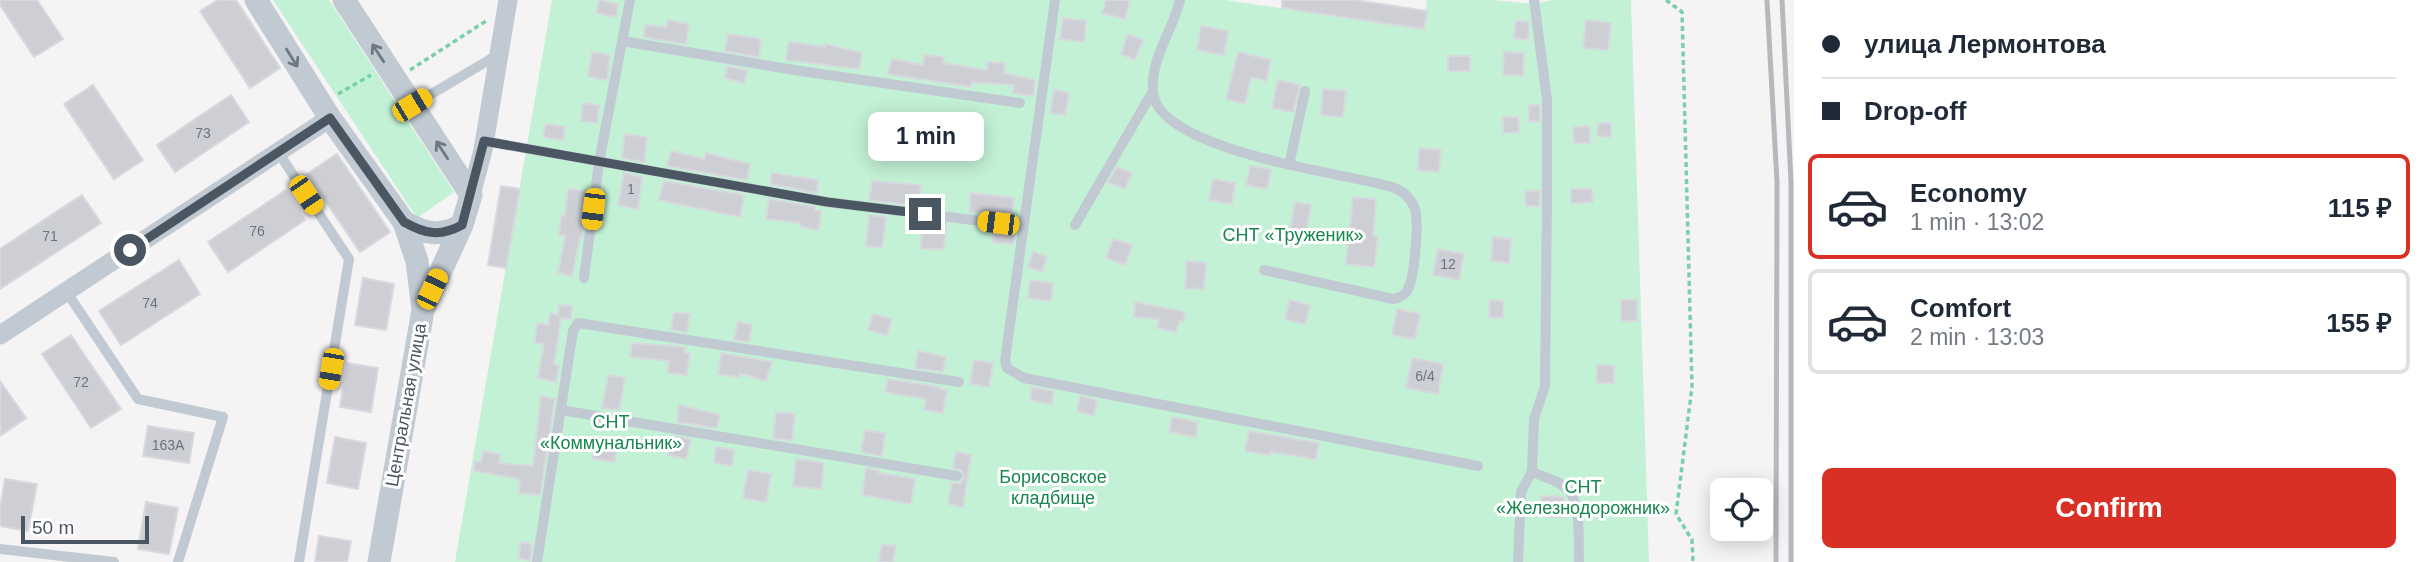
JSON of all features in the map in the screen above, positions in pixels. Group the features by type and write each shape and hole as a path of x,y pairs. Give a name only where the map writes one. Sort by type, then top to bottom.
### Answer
{"street":[{"name":"Центральная улица","path":"256,0 326,111 404,222 417,261 423,310 379,562"},
{"path":"344,0 471,195"},
{"path":"423,310 462,225 471,195 484,141 508,4"},
{"path":"0,335 278,152 326,111"},
{"path":"404,222 423,232 438,234 462,225"}],"lane":[{"path":"584,278 599,162 630,0"},
{"path":"1055,0 1005,360 1007,369 1024,378 1478,466"},
{"path":"1075,225 1153,92 1162,46 1180,0"},
{"path":"1518,562 1521,492 1532,471 1534,419 1545,386 1547,100 1534,0"},
{"path":"622,41 794,70 1020,103"},
{"path":"412,105 499,54"},
{"path":"1289,165 1305,91"},
{"path":"1153,92 1157,108 1180,127 1204,139 1289,165 1378,183 1404,192 1414,208 1417,224 1411,279 1406,292 1393,299 1264,270"},
{"path":"484,141 827,202 998,223"},
{"path":"278,152 349,259 299,562"},
{"path":"66,291 138,399 223,418 178,562"},
{"path":"537,562 573,331 578,323 959,382"},
{"path":"561,410 957,477"},
{"path":"1532,471 1550,477 1569,490 1577,516 1579,562"},
{"path":"0,549 114,562"}],"path":[{"path":"1667,0 1682,12 1692,387 1676,514 1692,540 1693,562"},
{"path":"326,111 387,66 400,59 409,71 508,4"}],"green space":[{"path":"273,0 329,0 454,192 417,218"},
{"path":"552,0 1225,0 1423,29 1427,0 1493,0 1535,4 1552,0 1631,0 1649,562 455,562"}],"building":[{"path":"0,0 37,0 63,39 34,57 0,5"},
{"path":"218,0 236,0 280,68 250,88 200,11"},
{"path":"599,0 618,4 616,17 596,13"},
{"path":"1106,0 1130,0 1125,19 1102,13"},
{"path":"1282,0 1355,0 1427,11 1424,29 1282,8"},
{"path":"1063,18 1086,21 1084,42 1060,39"},
{"path":"668,20 689,24 686,44 644,37 645,25 666,27"},
{"path":"1586,20 1611,23 1608,50 1583,48"},
{"path":"1516,21 1529,22 1528,40 1514,38"},
{"path":"1201,26 1228,31 1224,55 1197,50"},
{"path":"728,34 761,39 759,57 725,51"},
{"path":"1128,34 1143,40 1135,60 1121,54"},
{"path":"789,42 825,47 825,44 862,53 859,69 786,60"},
{"path":"592,52 610,55 607,80 588,77"},
{"path":"1238,52 1271,60 1266,81 1251,77 1245,104 1226,99"},
{"path":"1504,52 1524,53 1523,76 1503,74"},
{"path":"924,55 944,57 943,63 987,70 988,62 1005,63 1004,73 1035,80 1033,96 1013,93 1014,85 972,82 971,87 888,74 892,59 923,65"},
{"path":"1448,56 1470,56 1470,71 1448,71"},
{"path":"727,66 747,70 744,83 725,78"},
{"path":"1278,80 1300,85 1293,112 1272,108"},
{"path":"93,85 143,160 114,179 64,104"},
{"path":"1323,89 1346,91 1343,117 1321,115"},
{"path":"1054,90 1069,93 1065,115 1050,113"},
{"path":"231,95 249,122 175,172 157,145"},
{"path":"583,103 599,105 597,123 581,121"},
{"path":"1529,105 1540,105 1540,121 1529,122"},
{"path":"1503,117 1518,117 1519,132 1503,133"},
{"path":"1598,123 1611,123 1611,137 1597,136"},
{"path":"546,124 565,127 563,140 543,137"},
{"path":"1590,126 1590,143 1574,143 1573,127"},
{"path":"625,134 647,137 644,162 622,158"},
{"path":"1419,148 1441,150 1439,172 1418,170"},
{"path":"671,151 704,159 706,153 750,164 747,180 667,166"},
{"path":"337,154 390,232 360,252 307,174"},
{"path":"1250,166 1271,169 1267,189 1246,185"},
{"path":"1117,167 1132,173 1125,189 1108,182"},
{"path":"624,173 642,177 638,209 618,205"},
{"path":"772,173 818,180 817,193 770,184"},
{"path":"1213,179 1235,183 1232,204 1209,200"},
{"path":"664,181 744,195 740,217 659,200"},
{"path":"872,181 921,185 918,206 869,200"},
{"path":"501,186 520,189 506,268 488,265"},
{"path":"568,189 586,191 582,237 572,276 558,273 565,236 559,235 561,215 565,216"},
{"path":"1571,189 1592,189 1593,202 1571,203"},
{"path":"286,190 305,220 228,272 208,242"},
{"path":"1525,191 1540,191 1539,206 1526,206"},
{"path":"970,193 1014,198 1010,229 1015,230 1013,244 992,242 994,230 1003,228 1004,220 999,216 970,212"},
{"path":"82,195 101,223 0,289 0,249"},
{"path":"1353,197 1376,199 1373,236 1378,237 1374,267 1346,264"},
{"path":"769,199 815,207 815,210 821,211 819,230 800,227 800,223 766,219"},
{"path":"1295,202 1311,205 1306,232 1290,229"},
{"path":"869,215 886,217 882,248 866,246"},
{"path":"922,221 946,224 944,250 921,248"},
{"path":"1493,237 1511,239 1509,263 1491,261"},
{"path":"1113,239 1132,245 1125,265 1106,258"},
{"path":"1438,249 1464,254 1459,280 1433,275"},
{"path":"1033,252 1047,257 1042,272 1028,267"},
{"path":"179,260 200,294 121,345 99,311"},
{"path":"1187,261 1206,263 1204,289 1185,288"},
{"path":"363,278 394,284 386,330 355,325"},
{"path":"1030,280 1053,283 1051,301 1028,298"},
{"path":"1290,300 1310,305 1305,324 1285,319"},
{"path":"1490,300 1503,301 1503,318 1489,317"},
{"path":"1621,300 1637,300 1637,321 1621,321"},
{"path":"1135,302 1185,312 1184,321 1179,321 1176,332 1157,328 1159,319 1134,317"},
{"path":"559,305 572,306 571,319 561,318 554,364 559,365 556,382 538,378 544,344 534,343 538,323 548,325 550,313 558,315"},
{"path":"1397,309 1420,314 1415,339 1392,335"},
{"path":"674,312 690,314 687,332 671,330"},
{"path":"873,314 892,319 887,335 868,330"},
{"path":"738,322 752,325 749,342 734,340"},
{"path":"71,335 121,409 91,428 42,354"},
{"path":"632,343 685,347 684,352 690,353 687,375 668,373 669,361 630,357"},
{"path":"918,351 946,357 943,372 915,368"},
{"path":"721,353 772,362 766,381 740,373 740,377 718,374"},
{"path":"1412,358 1443,364 1438,394 1406,388"},
{"path":"974,360 993,363 989,387 970,384"},
{"path":"347,363 378,368 371,412 340,407"},
{"path":"1597,365 1614,366 1614,383 1597,383"},
{"path":"608,375 625,378 619,410 602,408"},
{"path":"888,379 947,390 943,413 924,410 926,399 885,392"},
{"path":"0,381 26,418 0,436"},
{"path":"1032,387 1054,391 1052,404 1030,400"},
{"path":"541,396 555,399 540,495 519,493 520,479 474,471 475,461 481,462 483,451 500,454 499,463 533,466"},
{"path":"1080,396 1097,400 1094,415 1077,412"},
{"path":"679,405 720,415 717,428 677,422"},
{"path":"776,412 795,414 792,441 773,438"},
{"path":"1172,417 1198,422 1196,437 1169,432"},
{"path":"148,426 194,433 189,463 143,456"},
{"path":"865,430 885,433 882,456 861,452"},
{"path":"1249,431 1319,443 1316,459 1245,451"},
{"path":"672,436 691,439 686,459 668,455"},
{"path":"335,437 366,443 358,489 327,483"},
{"path":"595,437 617,439 615,462 593,459"},
{"path":"716,447 734,450 732,466 714,463"},
{"path":"956,452 971,455 963,507 948,504 952,483 960,483 964,478 962,471 953,468"},
{"path":"796,459 824,463 821,489 793,486"},
{"path":"866,468 915,479 911,504 862,495"},
{"path":"748,470 771,474 766,502 743,498"},
{"path":"5,479 37,484 28,531 0,526"},
{"path":"1541,496 1564,497 1565,518 1540,516"},
{"path":"146,502 178,508 169,554 138,549"},
{"path":"319,536 351,541 347,562 315,562"},
{"path":"521,542 532,544 530,561 518,558"},
{"path":"882,545 896,546 893,562 878,562"}],"railway":[{"path":"1767,0 1777,182 1776,562"},
{"path":"1782,0 1791,182 1791,562"}],"route":[{"path":"130,250 330,118 404,222 423,232 438,234 462,225 484,141 827,202 925,214"}],"park label":[{"name":"СНТ «Труженик»","path":"1293,235"},
{"name":"СНТ «Коммунальник»","path":"611,432"},
{"name":"Борисовское кладбище","path":"1053,487"},
{"name":"СНТ «Железнодорожник»","path":"1583,497"}]}
